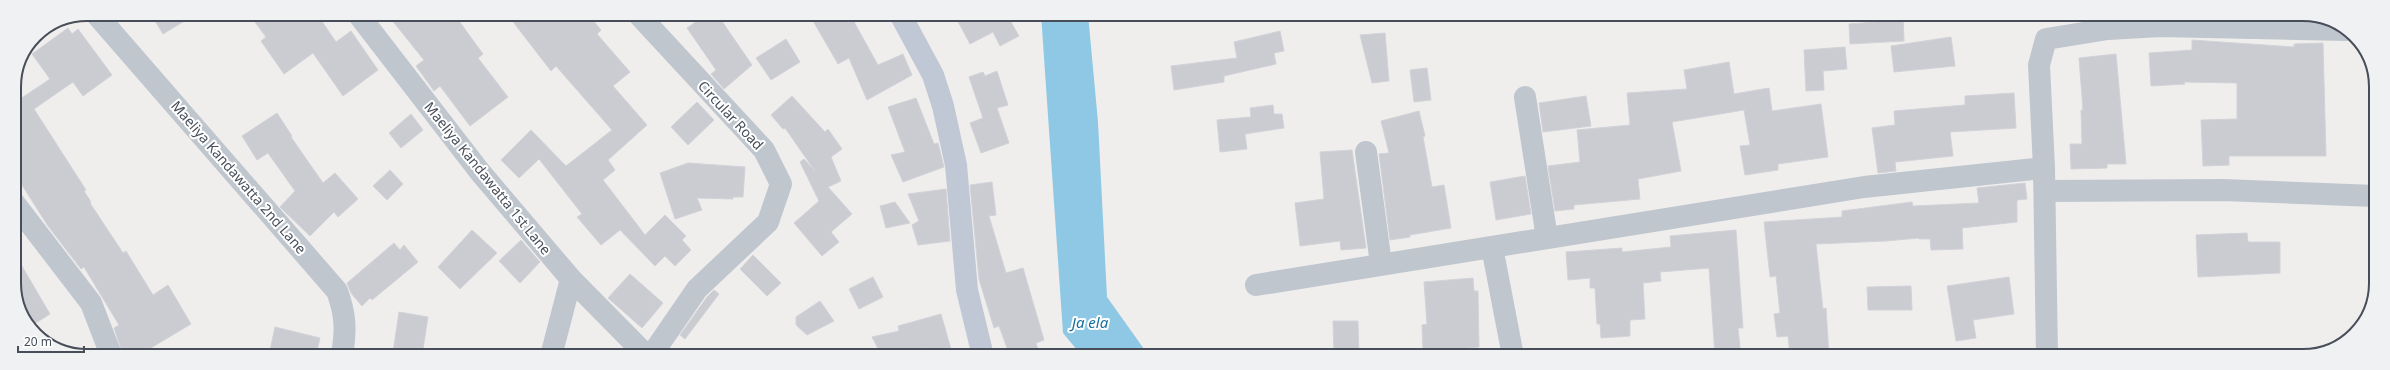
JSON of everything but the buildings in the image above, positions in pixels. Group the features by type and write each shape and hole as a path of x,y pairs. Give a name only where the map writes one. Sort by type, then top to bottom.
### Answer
{"main road":[{"path":"904,21 928,63 943,106 956,165 967,290 981,349"}],"street":[{"name":"Maeliya Kandawatta 2nd Lane","path":"102,21 337,291 344,309 345,334 343,349"},
{"name":"Maeliya Kandawatta 1st Lane","path":"363,21 480,172 571,279 640,349"},
{"name":"Circular Road","path":"644,21 764,150 781,184 768,222 697,289 656,349"},
{"path":"2047,349 2045,191 2039,65 2046,39 2107,22 2160,26 2335,30"},
{"path":"1525,97 1547,238"},
{"path":"1366,152 1381,264"},
{"path":"1256,285 1864,187 2044,168"},
{"path":"2045,191 2223,190 2369,196"},
{"path":"21,212 91,303 109,349"},
{"path":"1492,247 1512,349"},
{"path":"553,349 571,279"}],"water":[{"name":"Ja ela","path":"1041,21 1089,21 1098,122 1107,297 1144,349 1076,349 1063,333"}]}
